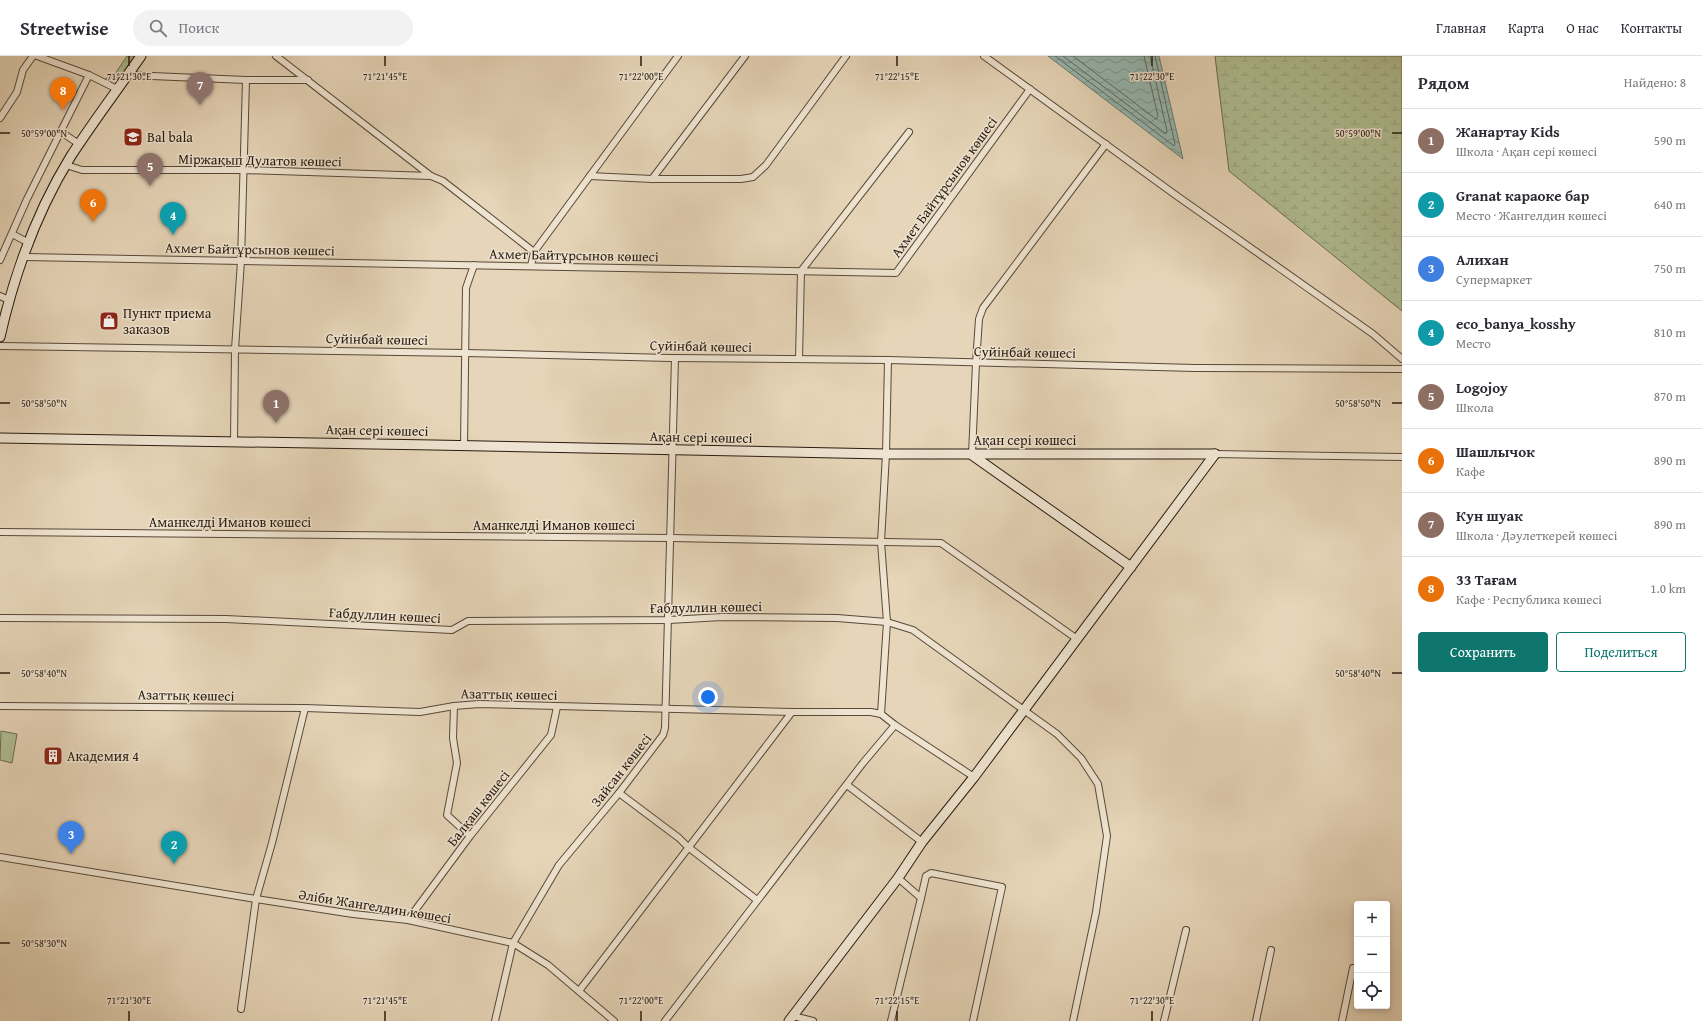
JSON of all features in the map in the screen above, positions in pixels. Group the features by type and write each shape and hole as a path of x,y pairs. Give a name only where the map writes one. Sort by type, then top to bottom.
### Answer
{"street":[{"path":"0,118 17,92 23,70 33,56"},
{"path":"37,56 88,75 117,89"},
{"path":"0,337 9,300 29,243 46,204 66,165 79,144 141,56"},
{"path":"276,56 431,176 443,180 534,252"},
{"path":"531,266 534,252 678,56"},
{"path":"652,179 745,56"},
{"path":"590,176 652,179 741,179 754,177 766,165 846,56"},
{"path":"984,56 1373,334 1402,359"},
{"path":"0,260 27,199 88,75"},
{"path":"128,75 246,80 308,80"},
{"path":"234,441 235,349 241,260 242,170 246,80"},
{"name":"Ахмет Байтұрсынов көшесі","path":"24,257 896,273 1030,89"},
{"path":"61,132 79,144"},
{"path":"798,359 801,271 909,132"},
{"path":"1106,144 983,308 979,319 972,455 1131,567"},
{"name":"Міржақып Дулатов көшесі","path":"66,165 82,170 242,170 431,176"},
{"path":"12,234 29,243"},
{"path":"464,446 466,288 474,265"},
{"path":"0,296 9,300"},
{"name":"Суйінбай көшесі","path":"0,346 465,353 675,358 888,360 1195,368 1402,369"},
{"name":"Зайсан көшесі","path":"495,1021 513,943 559,865 619,793 663,735 665,728 675,358"},
{"path":"888,360 886,454 881,542 887,622 881,714 895,725 974,777"},
{"name":"Ақан сері көшесі","path":"0,438 234,441 886,454 1215,454 1402,457"},
{"path":"791,1019 898,878 922,842 974,777 1215,454"},
{"name":"Аманкелді Иманов көшесі","path":"0,532 670,538 941,543 1077,639"},
{"name":"Ғабдуллин көшесі","path":"0,618 226,619 452,630 468,621 669,620 722,617 837,618 887,622 913,630 1057,734 1081,758 1098,784 1107,836 1096,912 1074,1021"},
{"name":"Азаттық көшесі","path":"0,706 50,708 120,706 305,708 420,712 454,706 479,704 792,712 871,712 881,714"},
{"path":"454,706 453,738 457,763 447,815 470,836"},
{"name":"Балқаш көшесі","path":"408,920 470,836 551,735 557,707"},
{"path":"241,1009 256,899 272,843 305,708"},
{"path":"579,991 792,712"},
{"path":"665,1021 757,900 895,725"},
{"path":"847,785 922,842"},
{"path":"619,793 679,838 688,847 757,900"},
{"name":"Әліби Жангелдин көшесі","path":"0,857 353,914 408,920 513,943 548,965 614,1021"},
{"path":"891,1021 926,876 931,873 1002,887 973,1021"},
{"path":"898,878 921,898"},
{"path":"1164,1021 1186,930"},
{"path":"1256,1021 1271,950"},
{"path":"1342,1021 1353,968"},
{"path":"791,1019 813,1021"}],"green space":[{"path":"127,56 134,56 118,80 106,79 108,76 113,77"},
{"path":"1215,56 1402,56 1402,311 1229,171"},
{"path":"1,731 17,734 12,763 0,760"}],"water":[{"path":"1048,56 1159,56 1183,159"}],"place":[{"name":"Кун шуак","path":"200,105"},
{"name":"33 Тағам","path":"63,110"},
{"name":"Bal bala","path":"133,137"},
{"name":"Logojoy","path":"150,186"},
{"name":"Шашлычок","path":"93,222"},
{"name":"eco_banya_kosshy","path":"173,235"},
{"name":"Пункт приема заказов","path":"109,321"},
{"name":"Жанартау Kids","path":"276,423"},
{"name":"Академия 4","path":"53,756"},
{"name":"Алихан","path":"71,854"},
{"name":"Granat караоке бар","path":"174,864"}]}
